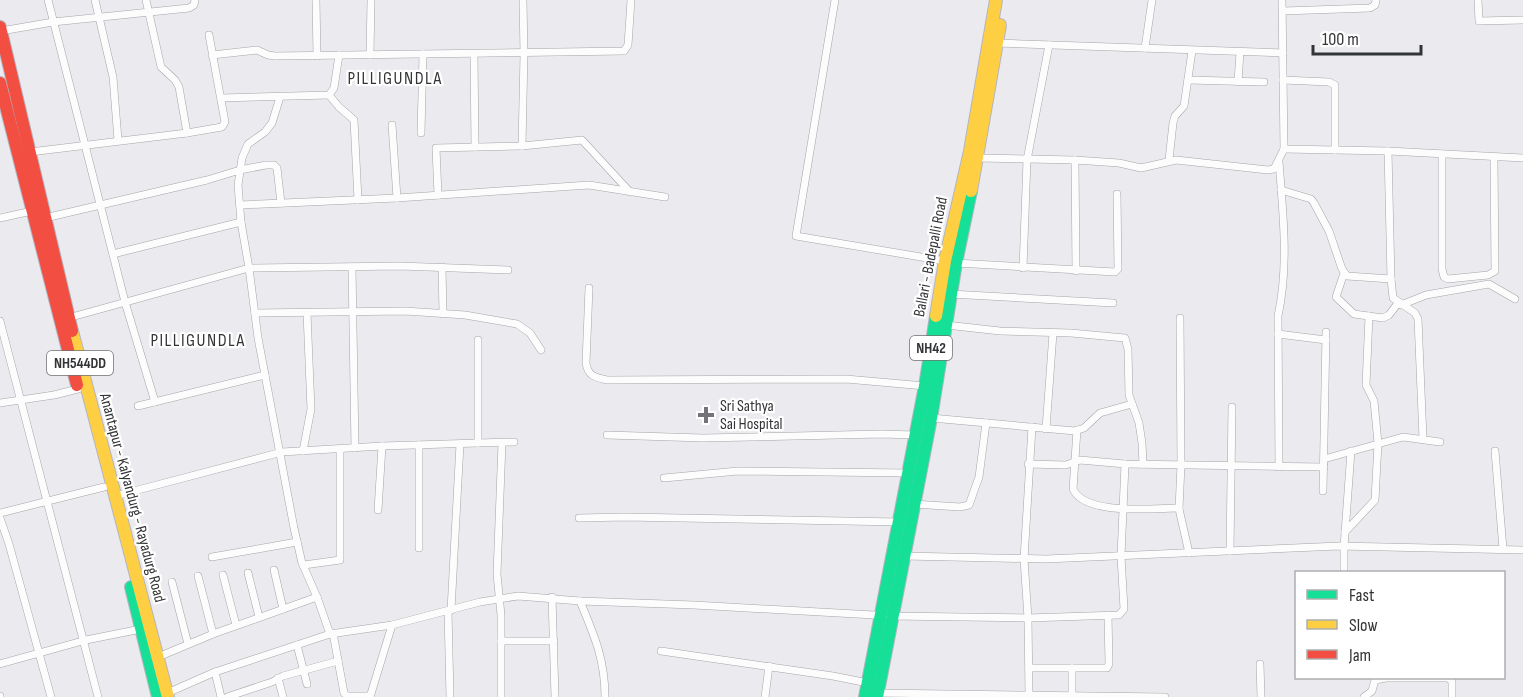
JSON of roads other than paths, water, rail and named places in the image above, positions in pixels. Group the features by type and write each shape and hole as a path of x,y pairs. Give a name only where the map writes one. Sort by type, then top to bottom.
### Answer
{"highway":[{"name":"Ballari - Badepalli Road","path":"878,695 900,522 950,262 996,0"},
{"name":"Ballari - Badepalli Road","path":"866,697 904,556 931,418 946,325 950,294 950,262 978,158 1003,0"},
{"name":"Anantapur - Kalyandurg - Rayadurg Road","path":"1,29 45,218 78,389 141,628 163,696"},
{"name":"Anantapur - Kalyandurg - Rayadurg Road","path":"0,83 32,211 115,496 158,657 163,696"}],"street":[{"path":"48,0 125,302 154,402"},
{"path":"95,0 113,77 118,140"},
{"path":"146,0 161,67 178,84 187,133"},
{"path":"1,29 189,8 194,5 195,0"},
{"path":"316,0 317,56"},
{"path":"370,55 371,0"},
{"path":"522,146 523,0"},
{"path":"212,55 257,50 270,56 524,54 626,50 631,0"},
{"path":"835,0 796,236 950,262 1113,273 1117,271 1117,194"},
{"path":"1145,48 1152,0"},
{"path":"978,158 1075,160 1119,163 1141,168 1169,160 1274,169 1284,149 1282,0"},
{"path":"1282,11 1370,8 1375,5 1376,0"},
{"path":"1478,0 1479,21 1523,21"},
{"path":"30,152 187,133 224,125 208,35"},
{"path":"998,43 1283,53"},
{"path":"1023,268 1027,160 1049,45"},
{"path":"1169,160 1174,119 1184,106 1192,51"},
{"path":"1238,82 1240,52"},
{"path":"421,133 423,54"},
{"path":"474,54 474,147"},
{"path":"329,95 334,88 339,55"},
{"path":"1188,80 1264,82"},
{"path":"1283,80 1329,82 1335,85 1335,150"},
{"path":"221,98 329,95"},
{"path":"329,95 354,120 358,200"},
{"path":"280,97 272,123 265,132 248,144 238,185 241,222 265,375 297,542 332,633 345,695 370,697 392,625"},
{"path":"392,125 398,198"},
{"path":"438,195 436,148 522,146 582,140 630,192"},
{"path":"1284,149 1388,151 1523,158"},
{"path":"1388,151 1393,298 1415,313 1418,320 1423,439"},
{"path":"1442,154 1442,269 1444,277 1448,279 1488,275 1494,271 1494,158"},
{"path":"1075,160 1076,271"},
{"path":"1279,162 1284,251 1278,334 1279,467"},
{"path":"45,218 258,166 276,166 281,203"},
{"path":"240,205 398,198 589,185 665,197"},
{"path":"1281,190 1314,202 1329,231 1344,273 1351,278 1391,279"},
{"path":"0,219 32,211"},
{"path":"113,254 241,222"},
{"path":"352,267 355,448"},
{"path":"64,319 249,268 442,267 508,270"},
{"path":"442,267 443,314"},
{"path":"1344,273 1336,299 1352,313 1369,316 1385,318 1400,304 1426,295 1489,284 1515,299"},
{"path":"590,288 585,363 593,377 607,380 846,379 925,386"},
{"path":"950,294 1113,303"},
{"path":"255,313 443,314 517,324 531,333 541,350"},
{"path":"303,451 311,410 307,313"},
{"path":"1345,532 1375,500 1378,443 1374,401 1366,385 1369,316"},
{"path":"1180,318 1179,508 1189,553"},
{"path":"0,321 98,697"},
{"path":"946,325 1000,331 1125,338 1128,343 1129,389 1142,439 1143,464"},
{"path":"1046,429 1053,333"},
{"path":"1278,334 1326,336 1323,491"},
{"path":"478,340 478,443"},
{"path":"138,406 265,375"},
{"path":"0,403 78,389"},
{"path":"931,418 1077,430 1083,428 1100,413 1132,404"},
{"path":"1230,551 1232,406"},
{"path":"913,504 960,507 969,505 980,477 986,423"},
{"path":"1029,695 1029,618 1024,559 1032,427"},
{"path":"1077,430 1074,493 1093,504 1123,508 1179,508"},
{"path":"608,435 702,438 915,435"},
{"path":"1028,464 1064,465 1085,460 1125,464 1279,467 1324,463 1351,451 1403,436 1440,442"},
{"path":"501,697 501,641 497,574 502,442"},
{"path":"115,496 279,453 382,446 514,442"},
{"path":"450,697 449,610 460,444"},
{"path":"419,445 419,548"},
{"path":"378,510 382,446"},
{"path":"304,565 340,560 340,449"},
{"path":"1344,571 1351,451"},
{"path":"1495,451 1503,549"},
{"path":"163,696 215,672 332,633 392,625 480,602 518,596 887,616 1029,618 1119,615 1124,609 1121,556 1125,464"},
{"path":"664,478 738,471 909,473"},
{"path":"51,697 0,515 104,487"},
{"path":"579,518 900,522"},
{"path":"212,557 297,542"},
{"path":"904,556 1024,559 1344,546 1523,550"},
{"path":"274,570 283,609"},
{"path":"248,573 259,617"},
{"path":"223,574 236,625"},
{"path":"198,576 213,634"},
{"path":"172,582 188,644"},
{"path":"158,657 236,625 317,597"},
{"path":"552,597 555,697"},
{"path":"580,601 595,637 605,672 605,697"},
{"path":"1029,668 1105,669 1108,666 1108,615"},
{"path":"0,664 141,628"},
{"path":"501,641 554,641"},
{"path":"297,645 307,684"},
{"path":"661,651 770,666 868,683"},
{"path":"227,697 251,693 278,678 338,661"},
{"path":"1260,664 1262,697"},
{"path":"765,697 770,666"},
{"path":"1072,668 1072,696"},
{"path":"215,672 221,697"},
{"path":"278,678 283,697"},
{"path":"1364,697 1372,691 1375,680 1380,679"},
{"path":"1449,679 1452,681 1452,697"},
{"path":"878,695 1165,697"}],"place":[{"name":"Sri Sathya Sai Hospital","path":"706,415"}],"district":[{"name":"PILLIGUNDLA","path":"395,78"},
{"name":"PILLIGUNDLA","path":"198,340"}]}
